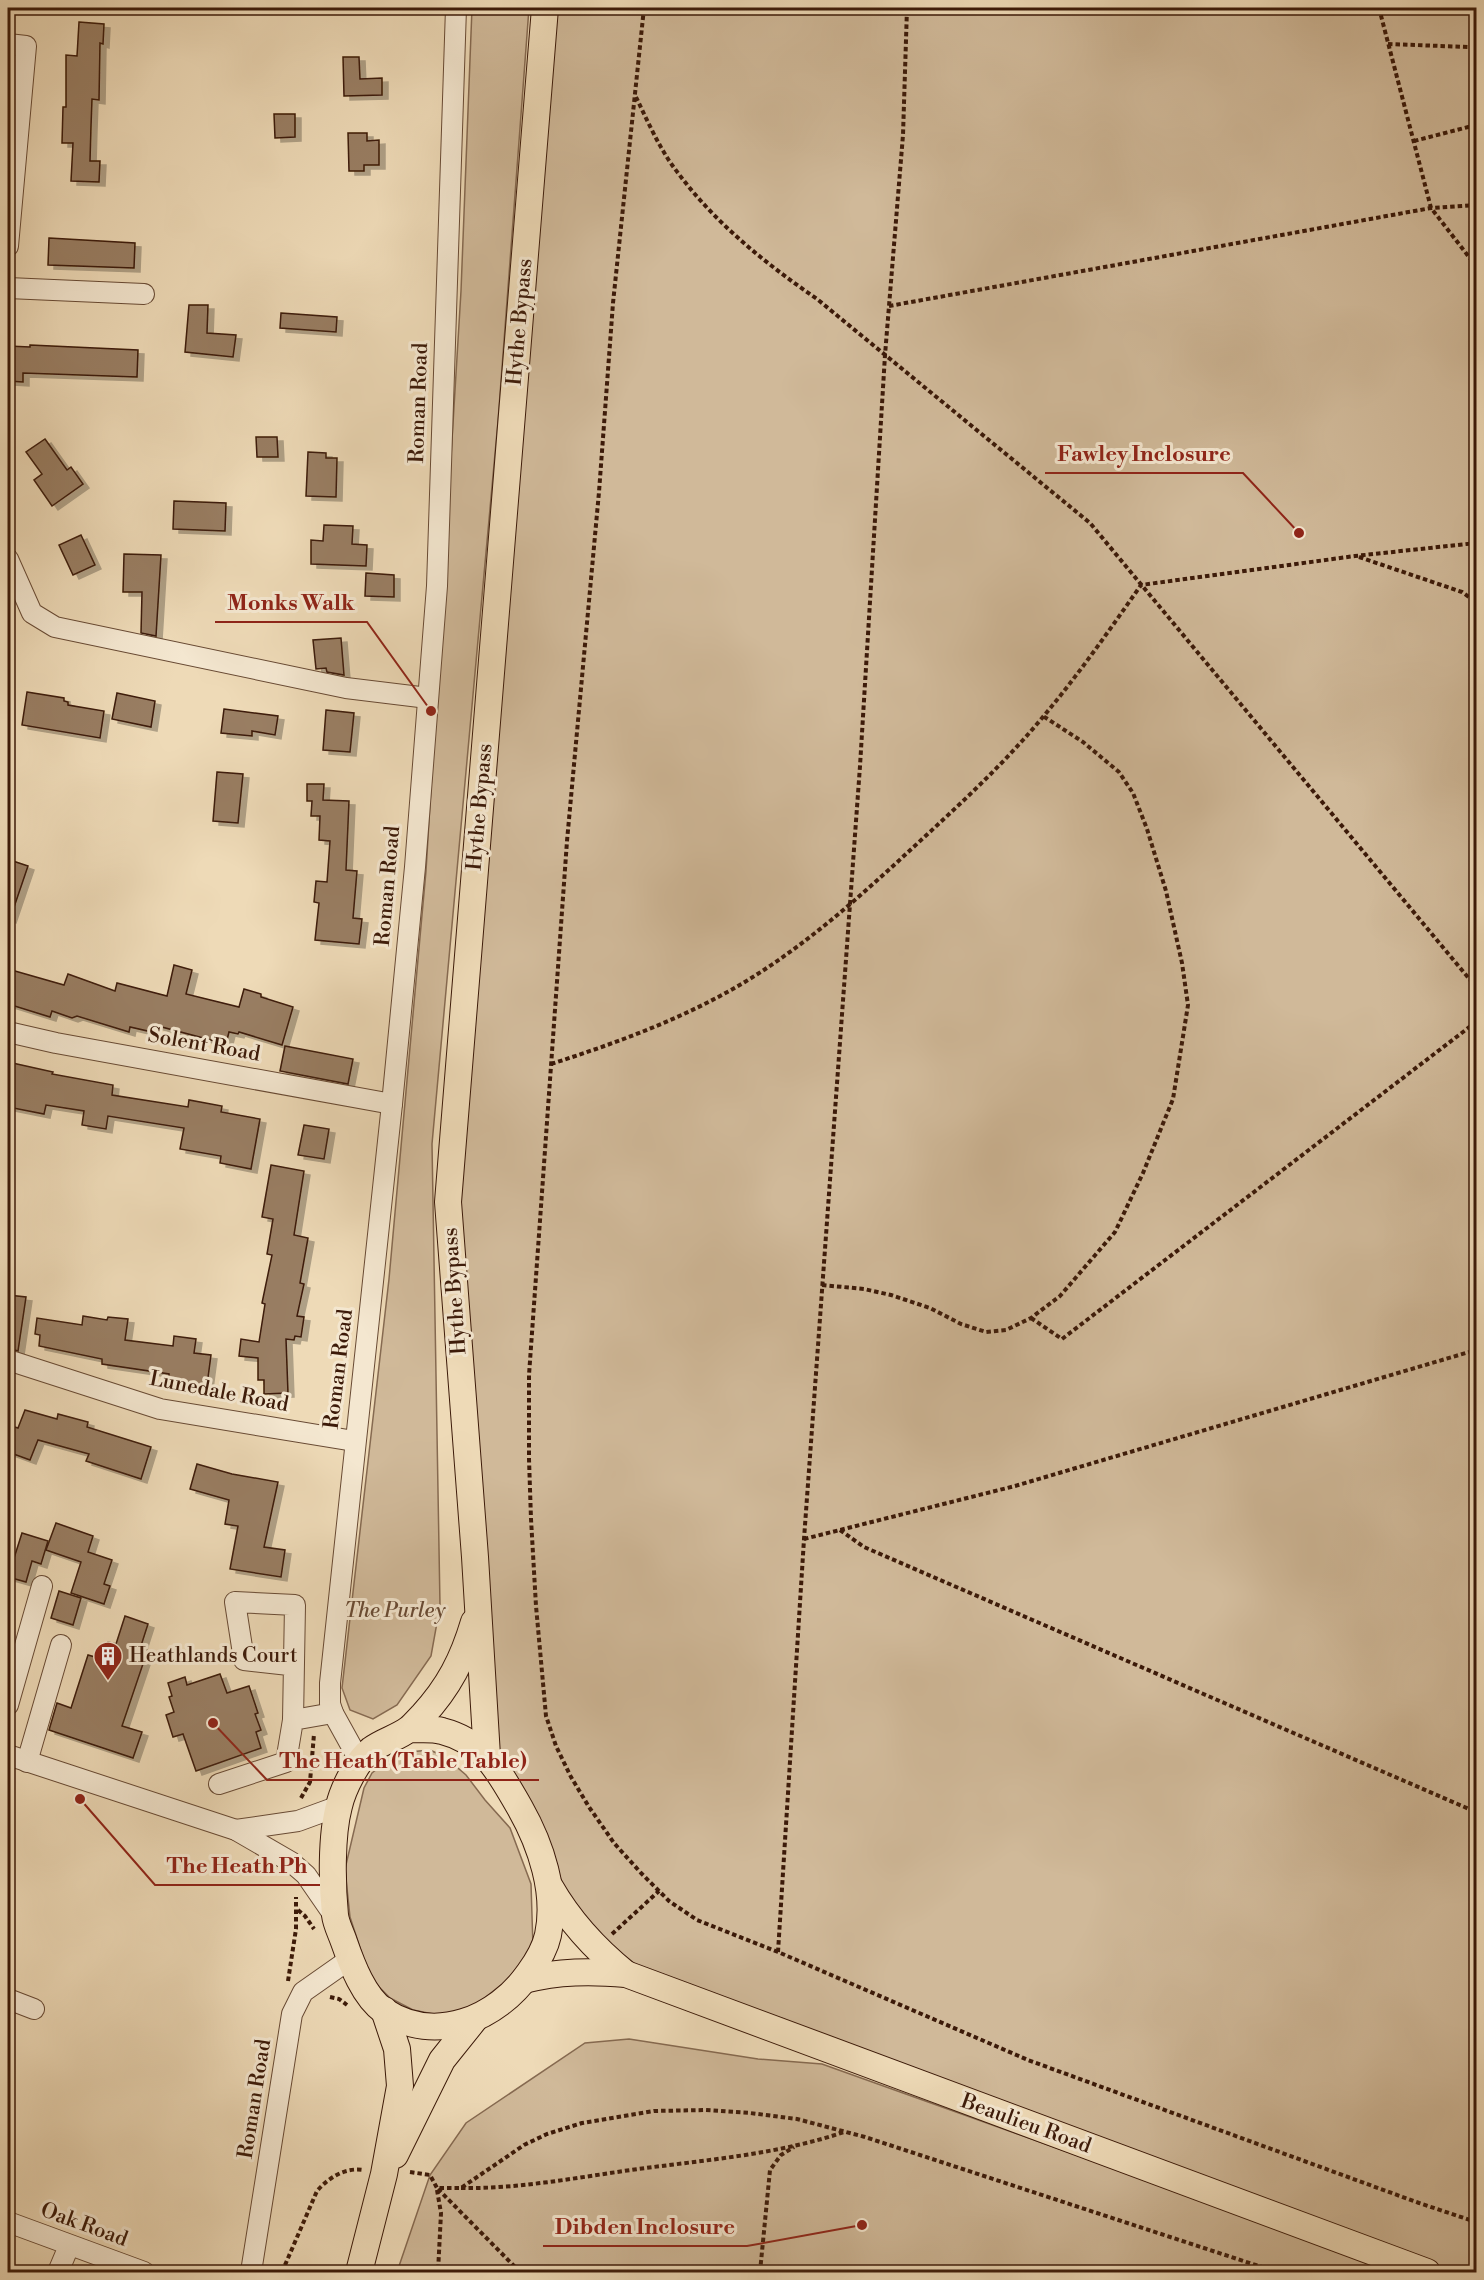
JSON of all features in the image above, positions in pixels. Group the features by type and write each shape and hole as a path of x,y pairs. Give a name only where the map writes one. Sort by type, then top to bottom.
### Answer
{"main road":[{"name":"Hythe Bypass","path":"487,1756 479,1606 448,1202 545,8"},
{"name":"Hythe Bypass","path":"409,1729 434,1703 451,1679 465,1653 479,1606"},
{"path":"370,2169 416,2115 442,2060 474,2020 510,1997 524,1980 539,1958 548,1937 551,1909 548,1882 523,1814 487,1756 464,1739 440,1731 409,1729 371,1749 359,1760 339,1806 333,1857 336,1917 350,1959 368,1993 384,2010 406,2021 424,2026 442,2026 474,2020"},
{"name":"Beaulieu Road","path":"548,1882 561,1905 595,1948 626,1974"},
{"name":"Beaulieu Road","path":"524,1980 547,1974 588,1970 626,1974 1427,2272"},
{"path":"359,2272 370,2169 400,2086 397,2049 384,2010"}],"street":[{"name":"Roman Road","path":"359,1760 333,1713 330,1704 330,1683 354,1441 367,1347 392,1104 415,867 437,586 456,8"},
{"path":"8,44 26,46 8,246"},
{"path":"8,288 144,294"},
{"path":"8,559 32,613 55,627 346,688 428,698"},
{"name":"Solent Road","path":"8,1032 56,1043 392,1104"},
{"name":"Lunedale Road","path":"8,1360 160,1408 354,1441"},
{"path":"8,1705 42,1586"},
{"path":"219,1785 286,1762 292,1720 295,1605 235,1602 244,1660 289,1665"},
{"path":"27,1761 61,1645"},
{"path":"292,1720 333,1713"},
{"path":"8,1755 236,1830 291,1862 306,1875 336,1917"},
{"path":"236,1830 298,1821 339,1806"},
{"name":"Roman Road","path":"251,2272 292,2014 303,1992 350,1959"},
{"path":"8,1999 34,2009"},
{"name":"Oak Road","path":"8,2222 144,2272"},
{"path":"58,2272 69,2246"}],"path":[{"path":"644,8 612,303 551,1064 530,1375 529,1438 536,1606 546,1716 556,1746 571,1777 614,1843 669,1901 697,1920 778,1952 1028,2060 1476,2222"},
{"path":"778,1952 885,355 903,135 907,8"},
{"path":"1379,8 1431,208 1476,266"},
{"path":"1387,44 1468,47 1476,45"},
{"path":"635,96 677,172 717,219 770,267 817,299 1090,523 1476,987"},
{"path":"1414,141 1476,125"},
{"path":"889,306 1431,208 1476,205"},
{"path":"551,1064 654,1028 731,990 786,956 850,904 958,806 1022,741 1099,645 1141,585 1355,556 1476,543"},
{"path":"1355,556 1462,592 1476,602"},
{"path":"822,1285 864,1289 891,1295 930,1308 961,1324 986,1332 1006,1330 1030,1318 1060,1296 1115,1232 1143,1173 1173,1099 1188,1005 1182,963 1166,891 1148,829 1132,793 1119,772 1083,742 1043,716"},
{"path":"1030,1318 1062,1339 1476,1022"},
{"path":"804,1539 1015,1486 1476,1350"},
{"path":"840,1530 864,1547 1476,1812"},
{"path":"595,1948 659,1891"},
{"path":"292,2014 285,2001 297,1910 295,1893"},
{"path":"297,1910 305,1916 317,1936"},
{"path":"321,2000 329,1997 339,1999 351,2009"},
{"path":"461,2188 516,2151 547,2134 582,2123 654,2111 750,2112 797,2119 845,2132 987,2176 1276,2272"},
{"path":"437,2188 498,2189 797,2145 845,2132"},
{"path":"760,2272 770,2170 781,2155 797,2145"},
{"path":"282,2272 317,2191 325,2181 341,2172 370,2169"},
{"path":"430,2175 437,2188 520,2272"},
{"path":"437,2188 441,2213 438,2272"}],"green space":[{"name":"The Purley","path":"472,8 529,8 498,421 432,1144 440,1606 431,1656 397,1705 373,1719 350,1710 342,1688 389,1279 426,871 461,291"},
{"path":"553,8 1476,8 1476,2272 1449,2272 802,2031 784,2019 618,1958 585,1926 562,1884 553,1858 498,1749 465,1312 459,1172"},
{"path":"430,1750 445,1757 466,1775 510,1828 531,1884 533,1947 524,1967 478,2003 459,2011 438,2015 413,2010 390,1998 376,1984 366,1966 350,1917 345,1869 364,1788 372,1773 386,1762 409,1752"},
{"path":"629,2039 758,2059 822,2064 1403,2272 397,2272 430,2175 466,2123 585,2043"}],"building":[{"path":"79,22 104,24 103,44 100,43 99,100 92,99 91,126 90,161 100,161 99,182 71,181 73,143 62,143 63,107 66,107 66,55 77,56"},
{"path":"343,57 359,57 360,79 382,78 382,95 344,96"},
{"path":"274,114 295,114 295,137 275,138"},
{"path":"348,133 367,133 367,141 379,140 379,165 364,165 364,171 349,171"},
{"path":"49,238 135,243 134,268 48,265"},
{"path":"189,305 208,305 207,333 236,335 233,357 185,352"},
{"path":"281,313 337,317 336,332 280,328"},
{"path":"30,345 138,350 137,377 23,373 23,382 8,381 8,346 30,347"},
{"path":"256,437 277,437 278,457 257,457"},
{"path":"45,439 67,470 71,467 83,484 52,506 34,480 42,474 26,452"},
{"path":"308,452 326,453 326,458 337,458 336,497 306,496"},
{"path":"174,501 226,503 225,531 173,529"},
{"path":"324,525 353,526 352,544 367,545 366,566 311,564 311,540 323,541"},
{"path":"81,535 95,565 73,575 59,545"},
{"path":"124,554 161,555 156,636 141,633 142,592 123,592"},
{"path":"366,573 394,575 394,597 365,596"},
{"path":"341,638 344,675 327,672 326,668 316,669 313,640"},
{"path":"27,692 64,698 68,705 104,711 100,738 22,725"},
{"path":"117,693 155,701 151,727 112,719"},
{"path":"224,709 278,716 275,735 252,731 252,736 221,733"},
{"path":"326,710 354,713 350,752 323,750"},
{"path":"217,772 243,774 238,823 213,821"},
{"path":"307,784 324,784 323,800 349,801 346,870 357,871 353,918 362,919 359,944 315,940 319,903 314,902 316,881 327,882 330,841 319,840 320,816 311,816 312,801 307,801"},
{"path":"13,861 28,866 10,919 8,918 8,876"},
{"path":"174,965 192,970 186,994 239,1007 244,989 293,1007 282,1045 239,1032 238,1034 229,1032 226,1044 154,1025 152,1032 130,1027 129,1032 77,1016 72,1018 52,1011 50,1017 8,1004 8,969 64,985 68,974 115,991 117,983 167,996"},
{"path":"285,1046 353,1059 348,1084 280,1071"},
{"path":"8,1062 53,1072 52,1074 113,1085 112,1095 188,1107 189,1100 222,1106 221,1112 260,1119 251,1169 220,1163 221,1156 180,1149 184,1128 108,1116 106,1129 82,1125 84,1111 46,1105 44,1114 8,1107"},
{"path":"304,1125 329,1129 324,1159 298,1155"},
{"path":"271,1165 304,1171 294,1235 308,1238 300,1283 304,1284 297,1316 304,1317 301,1337 295,1336 294,1340 286,1339 288,1393 264,1394 264,1380 258,1380 258,1358 239,1356 241,1339 259,1342 265,1304 262,1303 272,1255 267,1254 273,1219 262,1217"},
{"path":"8,1295 26,1297 18,1351 8,1348"},
{"path":"83,1316 107,1320 108,1317 128,1319 125,1340 173,1346 174,1336 196,1339 194,1353 211,1355 207,1385 169,1379 169,1374 102,1364 102,1359 39,1346 40,1335 35,1334 37,1318 82,1325"},
{"path":"25,1410 57,1419 58,1414 88,1422 87,1427 151,1447 141,1479 86,1461 89,1454 38,1440 30,1460 8,1452 8,1425 18,1428"},
{"path":"197,1464 232,1474 278,1482 264,1547 285,1550 281,1577 230,1569 238,1526 225,1524 229,1500 190,1489"},
{"path":"56,1523 93,1536 88,1552 112,1560 104,1584 110,1586 104,1604 71,1593 81,1562 46,1550"},
{"path":"22,1533 48,1541 41,1564 32,1561 26,1582 8,1577"},
{"path":"59,1591 81,1598 73,1625 51,1618"},
{"name":"Heathlands Court","path":"125,1616 148,1624 139,1652 146,1655 122,1726 142,1732 133,1758 49,1730 57,1703 71,1708 88,1655 102,1659 108,1642 116,1644"},
{"path":"220,1674 227,1693 249,1686 258,1713 255,1714 261,1730 256,1732 261,1748 196,1771 183,1734 173,1737 166,1715 174,1712 169,1697 172,1696 168,1683 185,1677 187,1685"}],"place":[{"name":"Fawley Inclosure","path":"1299,533"},
{"name":"Monks Walk","path":"431,711"},
{"name":"Heathlands Court","path":"108,1682"},
{"name":"The Heath (Table Table)","path":"213,1723"},
{"name":"The Heath Ph","path":"80,1799"},
{"name":"Dibden Inclosure","path":"862,2225"}]}
